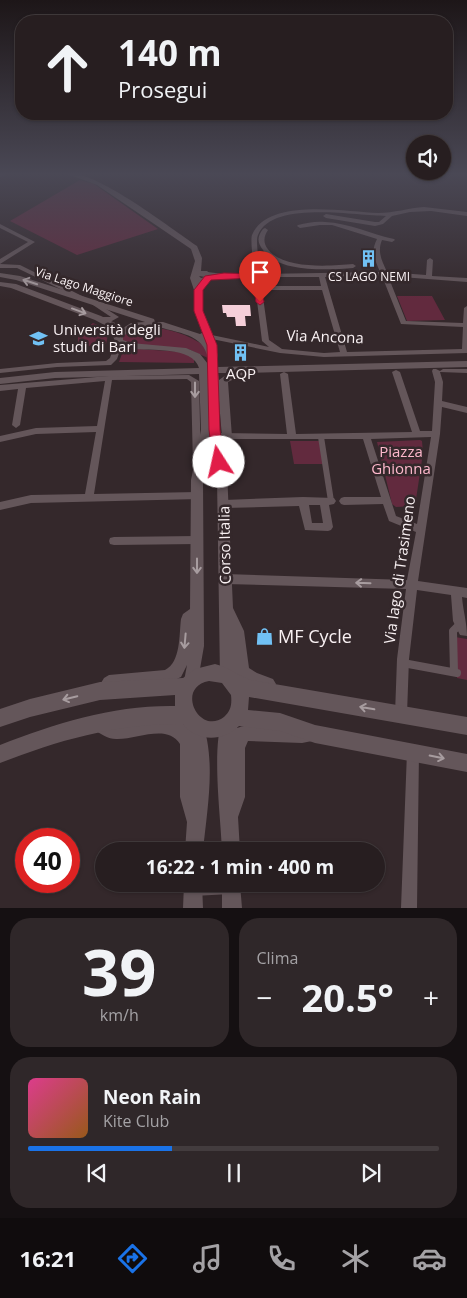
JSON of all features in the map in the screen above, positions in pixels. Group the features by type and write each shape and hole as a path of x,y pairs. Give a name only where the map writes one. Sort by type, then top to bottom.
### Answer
{"main road":[{"path":"186,722 184,700 190,683 200,675 219,673 235,677 250,689 467,726"},
{"path":"235,677 240,694 240,706 235,725"},
{"path":"0,718 30,708 100,691 190,683"},
{"path":"0,754 35,740 99,723 162,714 212,730 235,725 284,723 315,734 467,763"}],"street":[{"path":"146,215 194,248 198,255 199,264 195,277 312,271 352,265 356,274"},
{"path":"280,351 266,341 256,275 255,235 260,227 276,217 286,215"},
{"path":"294,215 272,224 262,234 261,240 266,251 276,258 294,265 321,274 383,274 467,280"},
{"path":"326,215 375,224 382,223 390,215"},
{"path":"300,226 322,223 337,225 380,239 392,240"},
{"path":"0,226 32,242 1,259"},
{"path":"380,239 376,248 377,256 404,323 467,329"},
{"path":"256,252 266,251"},
{"path":"1,259 100,306 116,317 110,320 98,318"},
{"path":"429,277 430,260"},
{"path":"199,264 206,276"},
{"path":"0,266 18,266"},
{"path":"321,274 344,354"},
{"name":"Via Lago Maggiore","path":"0,275 17,278 160,324"},
{"path":"198,290 206,276"},
{"name":"Corso Italia","path":"190,683 197,646 197,480 206,430 209,378 213,355 209,336 199,311 195,277"},
{"name":"Via Lago Maggiore","path":"0,284 13,286 98,318 114,326 119,338"},
{"path":"258,288 325,288"},
{"path":"44,298 55,291"},
{"path":"466,353 467,308"},
{"path":"173,327 190,323 195,319 199,311"},
{"path":"0,371 57,365 108,363 113,359 119,338 134,325 160,324 185,331 206,342 213,355"},
{"path":"205,326 216,335 231,341"},
{"name":"Via Ancona","path":"185,331 280,351 324,355 344,354 440,363"},
{"name":"Corso Italia","path":"119,338 130,346 183,350 197,356 204,365 209,378 215,435 223,479 226,610 234,618 236,624 235,677"},
{"name":"Via Ancona","path":"223,479 227,437 223,381 238,375 394,372 440,363 466,353"},
{"path":"440,363 467,371"},
{"name":"Via Ancona","path":"227,366 377,366 440,363"},
{"name":"Via lago di Trasimeno","path":"401,714 403,664 412,585 436,434 440,363"},
{"name":"Via Ancona","path":"227,366 467,364"},
{"path":"0,376 56,370 227,366"},
{"path":"0,381 73,374 227,366"},
{"path":"377,366 394,372 417,434"},
{"path":"284,374 292,437"},
{"path":"0,388 109,378 189,377 195,381 197,480"},
{"path":"89,498 109,378"},
{"path":"16,425 23,385"},
{"path":"438,403 467,410"},
{"path":"0,439 36,431 101,429"},
{"path":"215,435 227,437 321,437 436,434"},
{"path":"366,436 392,518 421,530"},
{"path":"303,502 308,527 328,527 321,437"},
{"path":"0,506 31,499 197,496"},
{"path":"344,501 386,500"},
{"name":"Corso Italia","path":"224,504 327,501"},
{"name":"Corso Italia","path":"114,541 197,540"},
{"path":"225,579 412,585 462,592 464,627 453,632 455,672 403,664"},
{"path":"100,691 111,682 166,677 176,672 184,654 188,620 197,612"},
{"path":"186,722 200,742 195,842"},
{"path":"231,842 226,772 235,725"},
{"path":"410,908 413,752"},
{"path":"231,892 232,908"}],"green space":[{"path":"20,215 139,215 158,229 77,255 10,221"},
{"path":"397,296 432,296 445,320 407,321"},
{"path":"93,323 109,330 106,344 78,347 78,334"},
{"path":"139,327 166,329 183,334 206,347 208,358 188,349 130,344 121,340 122,334"},
{"path":"124,348 183,352 194,358 194,363 119,362"},
{"path":"290,441 320,441 324,464 294,464"},
{"name":"Piazza Ghionna","path":"422,441 423,453 415,506 396,507 392,504 377,442"},
{"path":"455,637 467,639 467,680 457,678"}],"building":[{"path":"222,305 250,305 251,316 245,316 246,326 236,326 235,317 227,317 226,313 223,313"}],"place":[{"name":"CS LAGO NEMI","path":"369,258"},
{"name":"Università degli studi di Bari","path":"39,339"},
{"name":"AQP","path":"241,353"},
{"name":"MF Cycle","path":"264,637"}],"route":[{"path":"219,462 214,430 212,345 199,311 198,290 208,278 256,275 260,302"}]}
